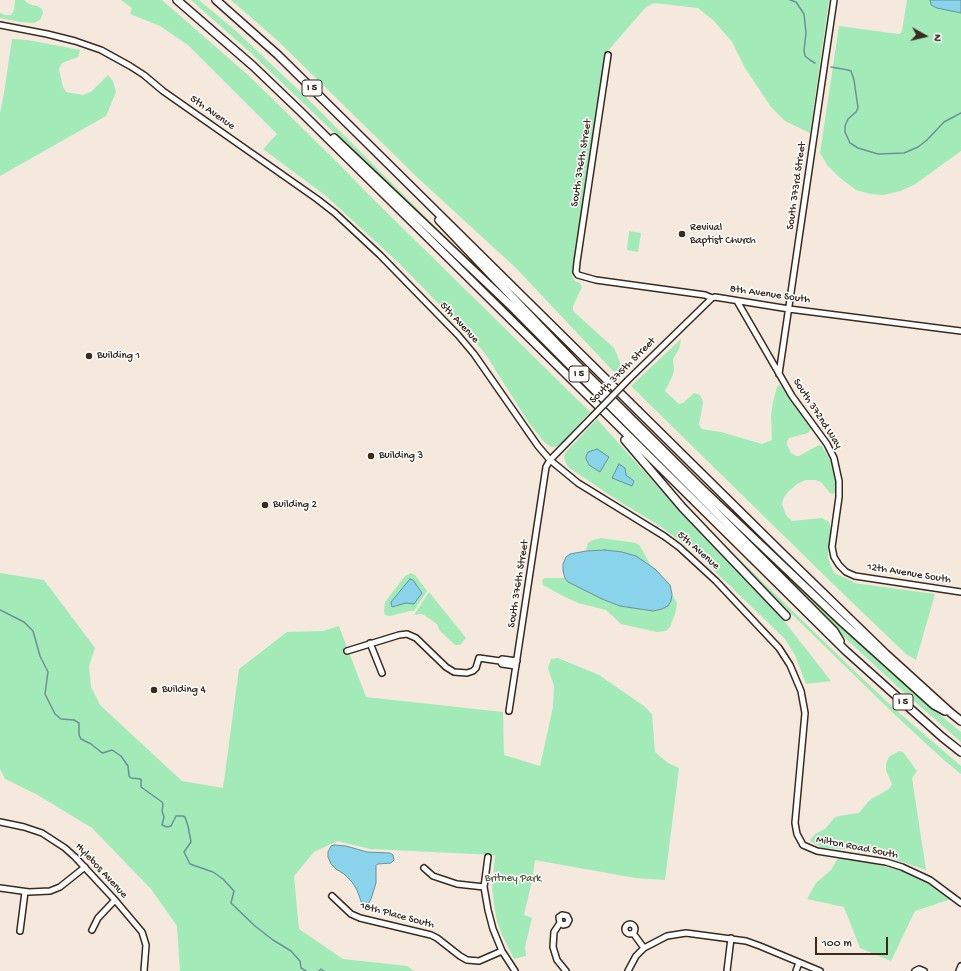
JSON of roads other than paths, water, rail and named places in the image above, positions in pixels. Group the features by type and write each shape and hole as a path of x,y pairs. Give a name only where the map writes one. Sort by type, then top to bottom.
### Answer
{"highway":[{"name":"I 5","path":"177,0 253,66 300,111 846,651 942,737 961,752"},
{"name":"I 5","path":"216,0 278,55 886,654 960,720"},
{"name":"I 5","path":"300,111 307,113 511,306 834,631 846,651"},
{"name":"I 5","path":"406,181 412,192 504,288 580,367 702,489 842,622 934,705 951,713"},
{"path":"595,404 682,507 786,616"}],"street":[{"name":"South 373rd Street","path":"779,374 834,0"},
{"name":"5th Avenue","path":"0,25 63,37 88,45 115,58 144,75 163,91 335,213 380,255 458,335 474,354 538,446 550,460 578,483 679,546 716,581 779,648 790,665 801,691 805,713 803,736"},
{"name":"South 376th Street","path":"577,274 577,262 608,55"},
{"name":"8th Avenue South","path":"577,274 589,279 705,295 712,298 715,297 789,309 961,330"},
{"name":"South 375th Street","path":"550,460 628,380 712,298"},
{"name":"South 372nd Way","path":"737,301 795,400 827,444 834,458 839,481 839,497 833,552 838,565 846,572 855,576"},
{"name":"South 376th Street","path":"509,711 546,467 550,460"},
{"name":"12th Avenue South","path":"855,576 961,592"},
{"path":"347,651 399,635 411,636 420,641 446,667 454,672 467,673 473,671 476,668 480,658 500,661 502,659 517,664"},
{"path":"370,643 382,673"},
{"name":"Milton Road South","path":"803,736 795,823 797,834 803,844 809,848 825,853 886,862 902,867 930,880 961,903"},
{"name":"Hylebos Avenue","path":"0,822 42,833 65,848 85,867 139,928 144,938 146,950 144,971"},
{"path":"488,857 484,887 490,920 502,952 515,971"},
{"path":"0,888 25,892 41,892 55,889 85,867"},
{"path":"424,868 433,876 451,882 484,887"},
{"path":"20,931 25,892"},
{"name":"18th Place South","path":"332,896 351,914 360,918 434,936 467,960 478,961 502,952"},
{"path":"92,930 98,918 115,900"},
{"path":"560,923 554,932 553,947 557,960 566,971"},
{"path":"628,971 636,956 644,948 671,935 686,933 731,938 760,946 820,971"},
{"path":"633,934 644,948"},
{"path":"727,971 731,938"},
{"path":"796,971 799,962"},
{"path":"959,971 961,966"},
{"path":"915,971 919,969 924,971"}],"water":[{"path":"930,0 961,0 961,13 937,8 931,5"},
{"path":"597,449 609,457 600,472 589,465 586,459 588,452"},
{"path":"619,464 625,468 626,475 634,481 632,486 612,478"},
{"path":"605,550 622,552 636,556 655,569 670,585 672,594 671,601 668,606 653,611 620,606 568,582 563,571 563,564 566,557 570,554 586,551"},
{"path":"410,579 413,580 422,593 414,604 406,603 392,607 391,602"},
{"path":"331,846 346,846 367,852 390,853 393,855 394,860 391,863 376,865 376,883 367,906 362,904 357,890 352,882 331,864 328,857 328,852"}],"waterway":[{"path":"790,0 796,2 804,14 806,33 804,50 805,56 815,63"},
{"path":"831,67 851,71 854,80 858,108 856,112 848,119 845,126 845,132 850,143 858,148 878,154 904,153 918,147 944,122 961,113"},
{"path":"0,610 24,622 33,631 40,656 48,672 45,694 55,714 61,719 74,720 79,723 79,735 81,739 91,744 101,752 103,753 112,750 121,756 128,766 129,776 131,778 141,779 141,787 162,802 164,817 162,825 167,827 171,826 176,816 185,817 191,842 184,852 190,864 213,872 223,879 234,891 231,903 255,926 273,940 291,951 300,961 301,968 306,971"},
{"path":"319,971 321,969 324,971"}],"place":[{"name":"Revival Baptist Church","path":"682,234"},
{"name":"Building 1","path":"89,356"},
{"name":"Building 3","path":"371,456"},
{"name":"Building 2","path":"265,505"},
{"name":"Building 4","path":"154,690"}],"park label":[{"name":"Britney Park","path":"513,879"}]}
